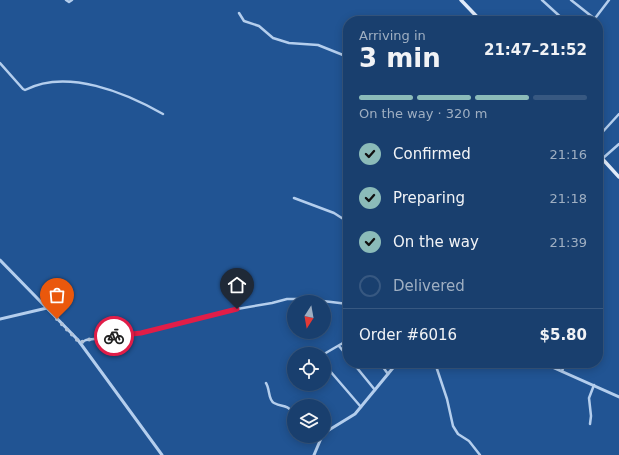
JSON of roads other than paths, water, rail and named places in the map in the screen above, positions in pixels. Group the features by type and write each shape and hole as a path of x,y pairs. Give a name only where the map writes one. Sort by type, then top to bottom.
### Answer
{"main road":[{"path":"462,0 476,16"},
{"path":"603,160 619,176"}],"street":[{"path":"66,0 69,2 72,0"},
{"path":"542,0 560,16"},
{"path":"571,0 589,16"},
{"path":"597,16 608,0"},
{"path":"239,13 244,21 259,26 273,38 289,43 318,45 343,54"},
{"path":"0,63 25,90 39,83 56,81 78,83 114,91 141,101 163,114"},
{"path":"603,132 619,114"},
{"path":"603,158 619,144"},
{"path":"294,198 334,212 343,218"},
{"path":"0,260 80,343 162,455"},
{"path":"80,343 86,340 141,333 237,309 287,299 306,299 343,303"},
{"path":"0,319 47,308"},
{"path":"331,350 343,343"},
{"path":"339,346 343,351"},
{"path":"357,368 375,390"},
{"path":"384,368 388,374"},
{"path":"331,429 355,414 393,368"},
{"path":"437,368 447,399 453,426 458,434 469,441 480,455"},
{"path":"555,368 619,397"},
{"path":"331,372 361,407"},
{"path":"266,383 270,399 274,403 287,406"},
{"path":"590,424 591,416 589,398 594,385"},
{"path":"314,455 319,443"}]}
